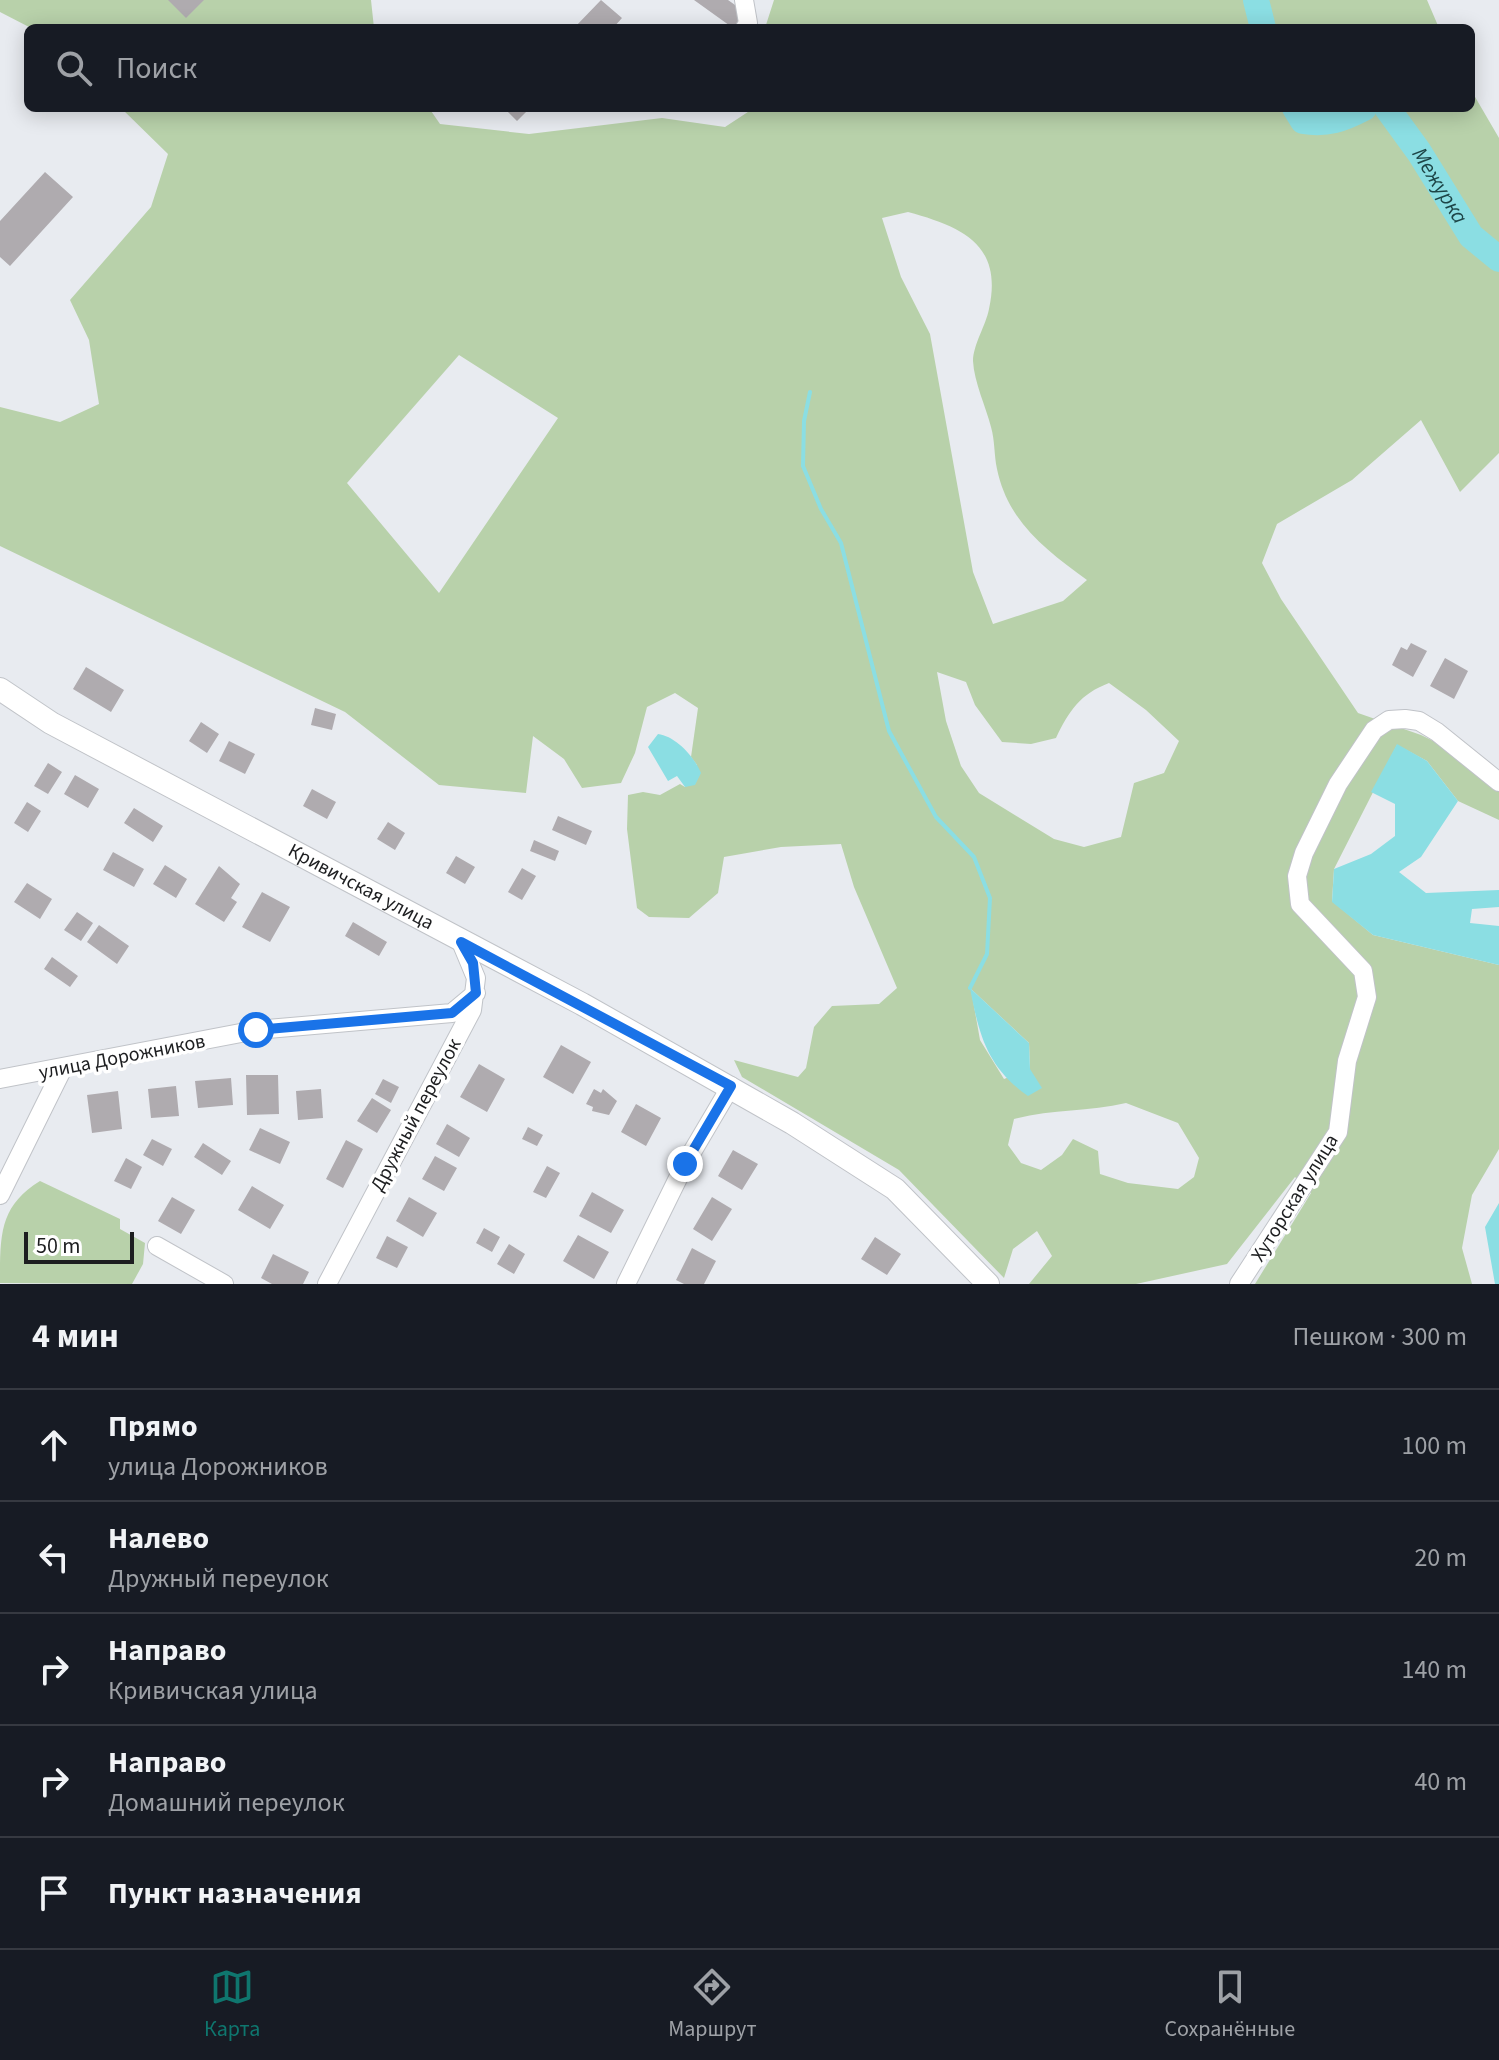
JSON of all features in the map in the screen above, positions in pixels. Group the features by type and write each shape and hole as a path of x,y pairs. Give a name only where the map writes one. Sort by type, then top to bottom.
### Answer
{"street":[{"path":"744,0 747,24"},
{"name":"Кривичская улица","path":"0,689 51,723 731,1086 895,1189 988,1284"},
{"name":"Хуторская улица","path":"1239,1284 1338,1132 1347,1061 1367,997 1363,971 1300,904 1297,876 1304,853 1338,784 1374,730 1389,720 1405,719 1419,721 1437,732 1499,782"},
{"path":"461,942 473,963 476,993"},
{"name":"улица Дорожников","path":"0,1079 62,1070 256,1030 452,1013 476,993"},
{"name":"Дружный переулок","path":"327,1284 468,1017 476,993"},
{"path":"0,1195 62,1070"},
{"path":"626,1284 685,1164 731,1086"},
{"path":"157,1246 224,1284"}],"green space":[{"path":"0,0 371,0 374,24 24,24 0,12"},
{"path":"774,0 1427,0 1437,24 766,24"},
{"path":"1475,97 1499,138 1499,453 1460,492 1421,420 1352,480 1277,524 1262,563 1281,599 1358,713 1421,735 1499,773 1499,820 1458,801 1427,761 1397,745 1334,869 1332,901 1373,935 1499,965 1499,1149 1472,1195 1462,1248 1472,1284 1255,1284 1311,1193 1295,1177 1227,1264 1136,1284 1029,1284 1052,1256 1037,1231 1013,1249 1004,1278 899,1170 742,1077 734,1060 798,1077 806,1068 814,1027 832,1006 879,1004 897,988 854,887 841,844 781,847 724,857 718,893 689,918 649,917 637,908 627,829 628,795 643,792 660,795 680,784 685,787 697,765 691,757 698,708 675,693 647,707 635,753 621,783 582,788 564,759 533,736 526,793 439,785 345,712 0,546 0,407 60,422 99,404 89,340 70,300 151,207 168,154 125,112 432,112 440,124 529,134 662,118 725,127 748,112 1475,112","holes":["908,212 961,232 984,254 992,287 973,361 992,432 1002,488 1020,520 1043,546 1087,580 1063,601 993,624 973,572 930,334 901,277 882,218","459,355 558,418 439,593 347,483","937,672 966,682 975,705 1002,742 1031,744 1056,738 1076,704 1090,692 1109,683 1146,710 1179,741 1164,773 1134,783 1121,837 1084,847 1054,839 979,793 961,766 946,721","971,989 1029,1043 1030,1069 1004,1079 980,1040","1126,1103 1178,1123 1199,1158 1194,1177 1178,1189 1128,1183 1100,1174 1098,1151 1073,1139 1062,1155 1041,1170 1021,1163 1008,1145 1014,1119"]},
{"path":"40,1181 120,1219 120,1229 145,1243 143,1264 132,1284 0,1283 5,1223 17,1200"}],"water":[{"path":"658,734 677,743 694,760 701,773 695,785 685,787 677,776 668,781 648,747"},
{"path":"1397,744 1427,761 1458,801 1421,857 1399,872 1426,893 1499,890 1499,907 1472,909 1470,923 1499,926 1499,965 1373,935 1332,902 1334,869 1371,854 1395,836 1395,804 1371,792"},
{"path":"970,988 1029,1043 1030,1069 1042,1088 1028,1096 1003,1074 981,1035"},
{"path":"1499,1203 1499,1284 1495,1284 1485,1227"}],"building":[{"path":"168,0 204,0 186,18"},
{"path":"601,0 622,18 617,24 578,24"},
{"path":"694,0 728,0 745,12 736,24 727,24"},
{"path":"508,112 526,112 517,121"},
{"path":"45,172 73,197 10,266 0,257 0,221"},
{"path":"1411,643 1427,651 1413,677 1392,665 1401,647 1407,650"},
{"path":"1445,658 1468,671 1454,699 1430,686"},
{"path":"86,667 124,690 111,712 73,689"},
{"path":"315,708 336,714 332,730 311,725"},
{"path":"201,722 219,734 207,753 189,741"},
{"path":"229,741 255,754 245,774 219,761"},
{"path":"48,763 62,772 48,794 34,786"},
{"path":"75,775 99,789 88,808 64,794"},
{"path":"312,789 336,802 327,819 303,806"},
{"path":"27,802 41,811 28,832 14,823"},
{"path":"134,808 163,826 153,842 124,823"},
{"path":"558,816 592,831 586,845 552,830"},
{"path":"388,822 405,833 395,850 377,839"},
{"path":"534,840 559,851 555,861 530,851"},
{"path":"113,852 144,869 134,887 103,870"},
{"path":"456,856 475,867 465,884 446,873"},
{"path":"165,865 187,879 176,898 153,884"},
{"path":"219,866 240,884 231,898 237,902 224,922 195,904"},
{"path":"522,868 536,876 522,900 508,892"},
{"path":"27,883 52,899 40,919 14,902"},
{"path":"262,892 290,907 270,942 242,927"},
{"path":"77,912 93,923 81,941 64,930"},
{"path":"353,922 387,942 379,956 345,936"},
{"path":"99,925 129,946 117,964 87,942"},
{"path":"52,957 78,976 70,987 44,969"},
{"path":"561,1045 591,1062 573,1094 543,1077"},
{"path":"479,1064 505,1079 487,1112 460,1097"},
{"path":"246,1075 278,1075 279,1114 247,1115"},
{"path":"231,1078 233,1105 198,1108 195,1081"},
{"path":"383,1079 399,1087 391,1103 375,1094"},
{"path":"176,1086 179,1116 151,1118 148,1089"},
{"path":"321,1089 323,1118 298,1120 296,1091"},
{"path":"594,1089 601,1093 603,1089 617,1101 609,1115 592,1111 593,1107 586,1104"},
{"path":"118,1091 122,1129 92,1133 87,1095"},
{"path":"372,1098 391,1110 377,1133 357,1121"},
{"path":"636,1104 661,1118 646,1146 621,1132"},
{"path":"447,1124 470,1138 459,1157 436,1144"},
{"path":"528,1127 543,1135 537,1146 522,1139"},
{"path":"260,1128 290,1142 280,1164 249,1150"},
{"path":"152,1139 172,1149 163,1166 143,1155"},
{"path":"346,1140 363,1149 343,1188 326,1179"},
{"path":"203,1143 231,1161 222,1175 194,1157"},
{"path":"733,1150 758,1164 742,1190 718,1176"},
{"path":"435,1156 457,1168 444,1191 422,1179"},
{"path":"126,1158 142,1167 131,1189 114,1181"},
{"path":"547,1166 560,1173 546,1198 533,1192"},
{"path":"252,1186 284,1205 270,1229 238,1210"},
{"path":"592,1192 624,1210 611,1233 579,1216"},
{"path":"172,1197 195,1210 181,1234 158,1221"},
{"path":"409,1197 437,1213 423,1237 396,1221"},
{"path":"712,1197 732,1209 712,1241 693,1229"},
{"path":"484,1228 500,1237 492,1252 476,1243"},
{"path":"578,1235 609,1252 594,1279 563,1261"},
{"path":"387,1236 408,1247 397,1268 376,1258"},
{"path":"875,1237 901,1254 887,1275 861,1259"},
{"path":"509,1244 525,1254 514,1274 497,1264"},
{"path":"692,1248 716,1261 704,1284 684,1284 676,1280"},
{"path":"273,1254 309,1272 303,1284 272,1284 261,1278"}],"waterway":[{"name":"Межурка","path":"1256,0 1262,24"},
{"name":"Межурка","path":"1297,112 1303,121 1320,122 1355,112"},
{"name":"Межурка","path":"1390,112 1419,152 1471,236 1499,259"},
{"path":"810,392 804,421 803,466 821,509 841,543 889,731 936,817 974,857 990,898 987,954 970,988"}],"route":[{"path":"256,1030 452,1013 476,993 473,963 461,942 731,1086 685,1164"}]}
